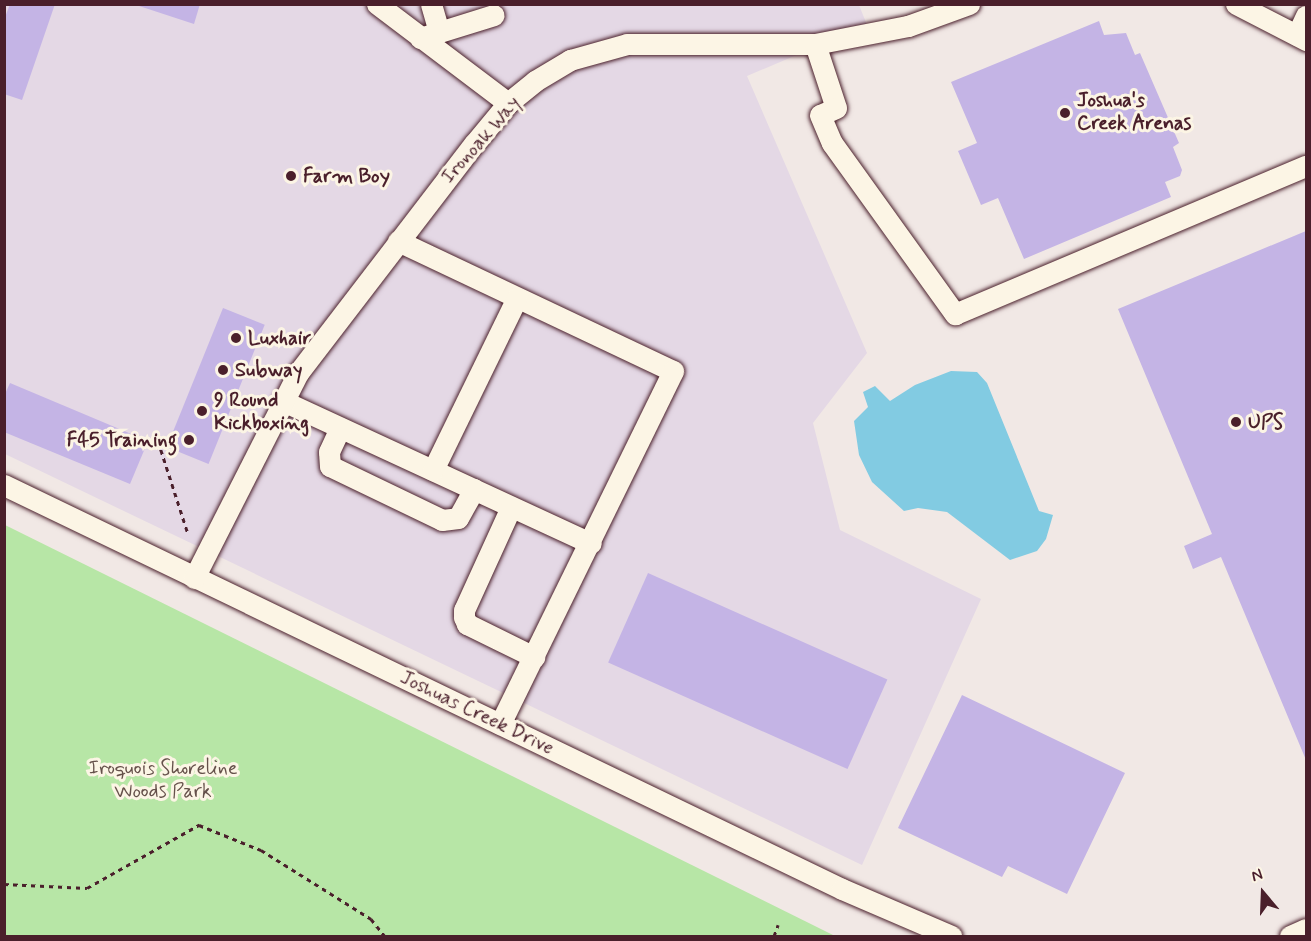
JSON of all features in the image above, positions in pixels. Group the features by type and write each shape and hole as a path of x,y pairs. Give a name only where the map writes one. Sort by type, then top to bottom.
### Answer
{"street":[{"path":"377,4 430,35 508,104"},
{"path":"430,35 431,4"},
{"name":"Ironoak Way","path":"194,578 283,401 330,328 508,104 570,60 627,44 815,44 908,26 969,4"},
{"path":"1236,4 1303,30"},
{"path":"430,35 494,15"},
{"path":"815,44 836,108 820,115 832,143 955,314 1306,166"},
{"path":"398,241 673,371 591,543 500,724"},
{"path":"433,470 517,297"},
{"path":"283,401 591,543"},
{"path":"340,428 329,452 330,466 442,520 458,518 474,489"},
{"name":"Joshuas Creek Drive","path":"4,485 842,889 951,936"},
{"path":"511,507 464,618 467,624 534,657"},
{"path":"1290,936 1306,929"}],"path":[{"path":"158,441 188,534"},
{"path":"4,884 87,888 199,825 261,850 371,919 385,936"},
{"path":"774,936 777,926"}],"shaded area":[{"path":"5,5 859,5 867,25 747,76 867,353 813,423 840,530 981,599 862,865 5,454"}],"green space":[{"name":"Iroquois Shoreline Woods Park","path":"5,525 835,936 5,936"}],"water":[{"path":"951,371 977,372 987,383 1039,511 1053,515 1046,539 1037,551 1010,560 947,512 918,508 904,511 872,482 859,455 854,421 868,407 863,392 875,386 890,401 915,385"}],"building":[{"path":"10,4 55,4 22,100 4,94 4,20"},
{"path":"133,4 200,4 194,24"},
{"name":"Joshua's Creek Arenas","path":"1099,21 1104,35 1126,33 1135,55 1140,53 1179,143 1173,147 1182,170 1180,176 1165,182 1171,197 1024,259 998,198 981,205 958,151 977,143 951,82"},
{"name":"UPS","path":"1306,231 1306,760 1221,557 1193,569 1184,546 1212,534 1118,309"},
{"path":"223,308 265,325 209,464 167,447"},
{"path":"10,383 148,441 130,484 4,432 4,396"},
{"path":"648,573 887,680 847,769 608,663"},
{"path":"962,695 1125,773 1067,894 1008,866 1002,877 898,828"}],"place":[{"name":"Joshua's Creek Arenas","path":"1065,113"},
{"name":"Farm Boy","path":"291,176"},
{"name":"Luxhair","path":"236,338"},
{"name":"Subway","path":"223,370"},
{"name":"9 Round Kickboxing","path":"202,411"},
{"name":"UPS","path":"1236,422"},
{"name":"F45 Training","path":"189,440"}]}
